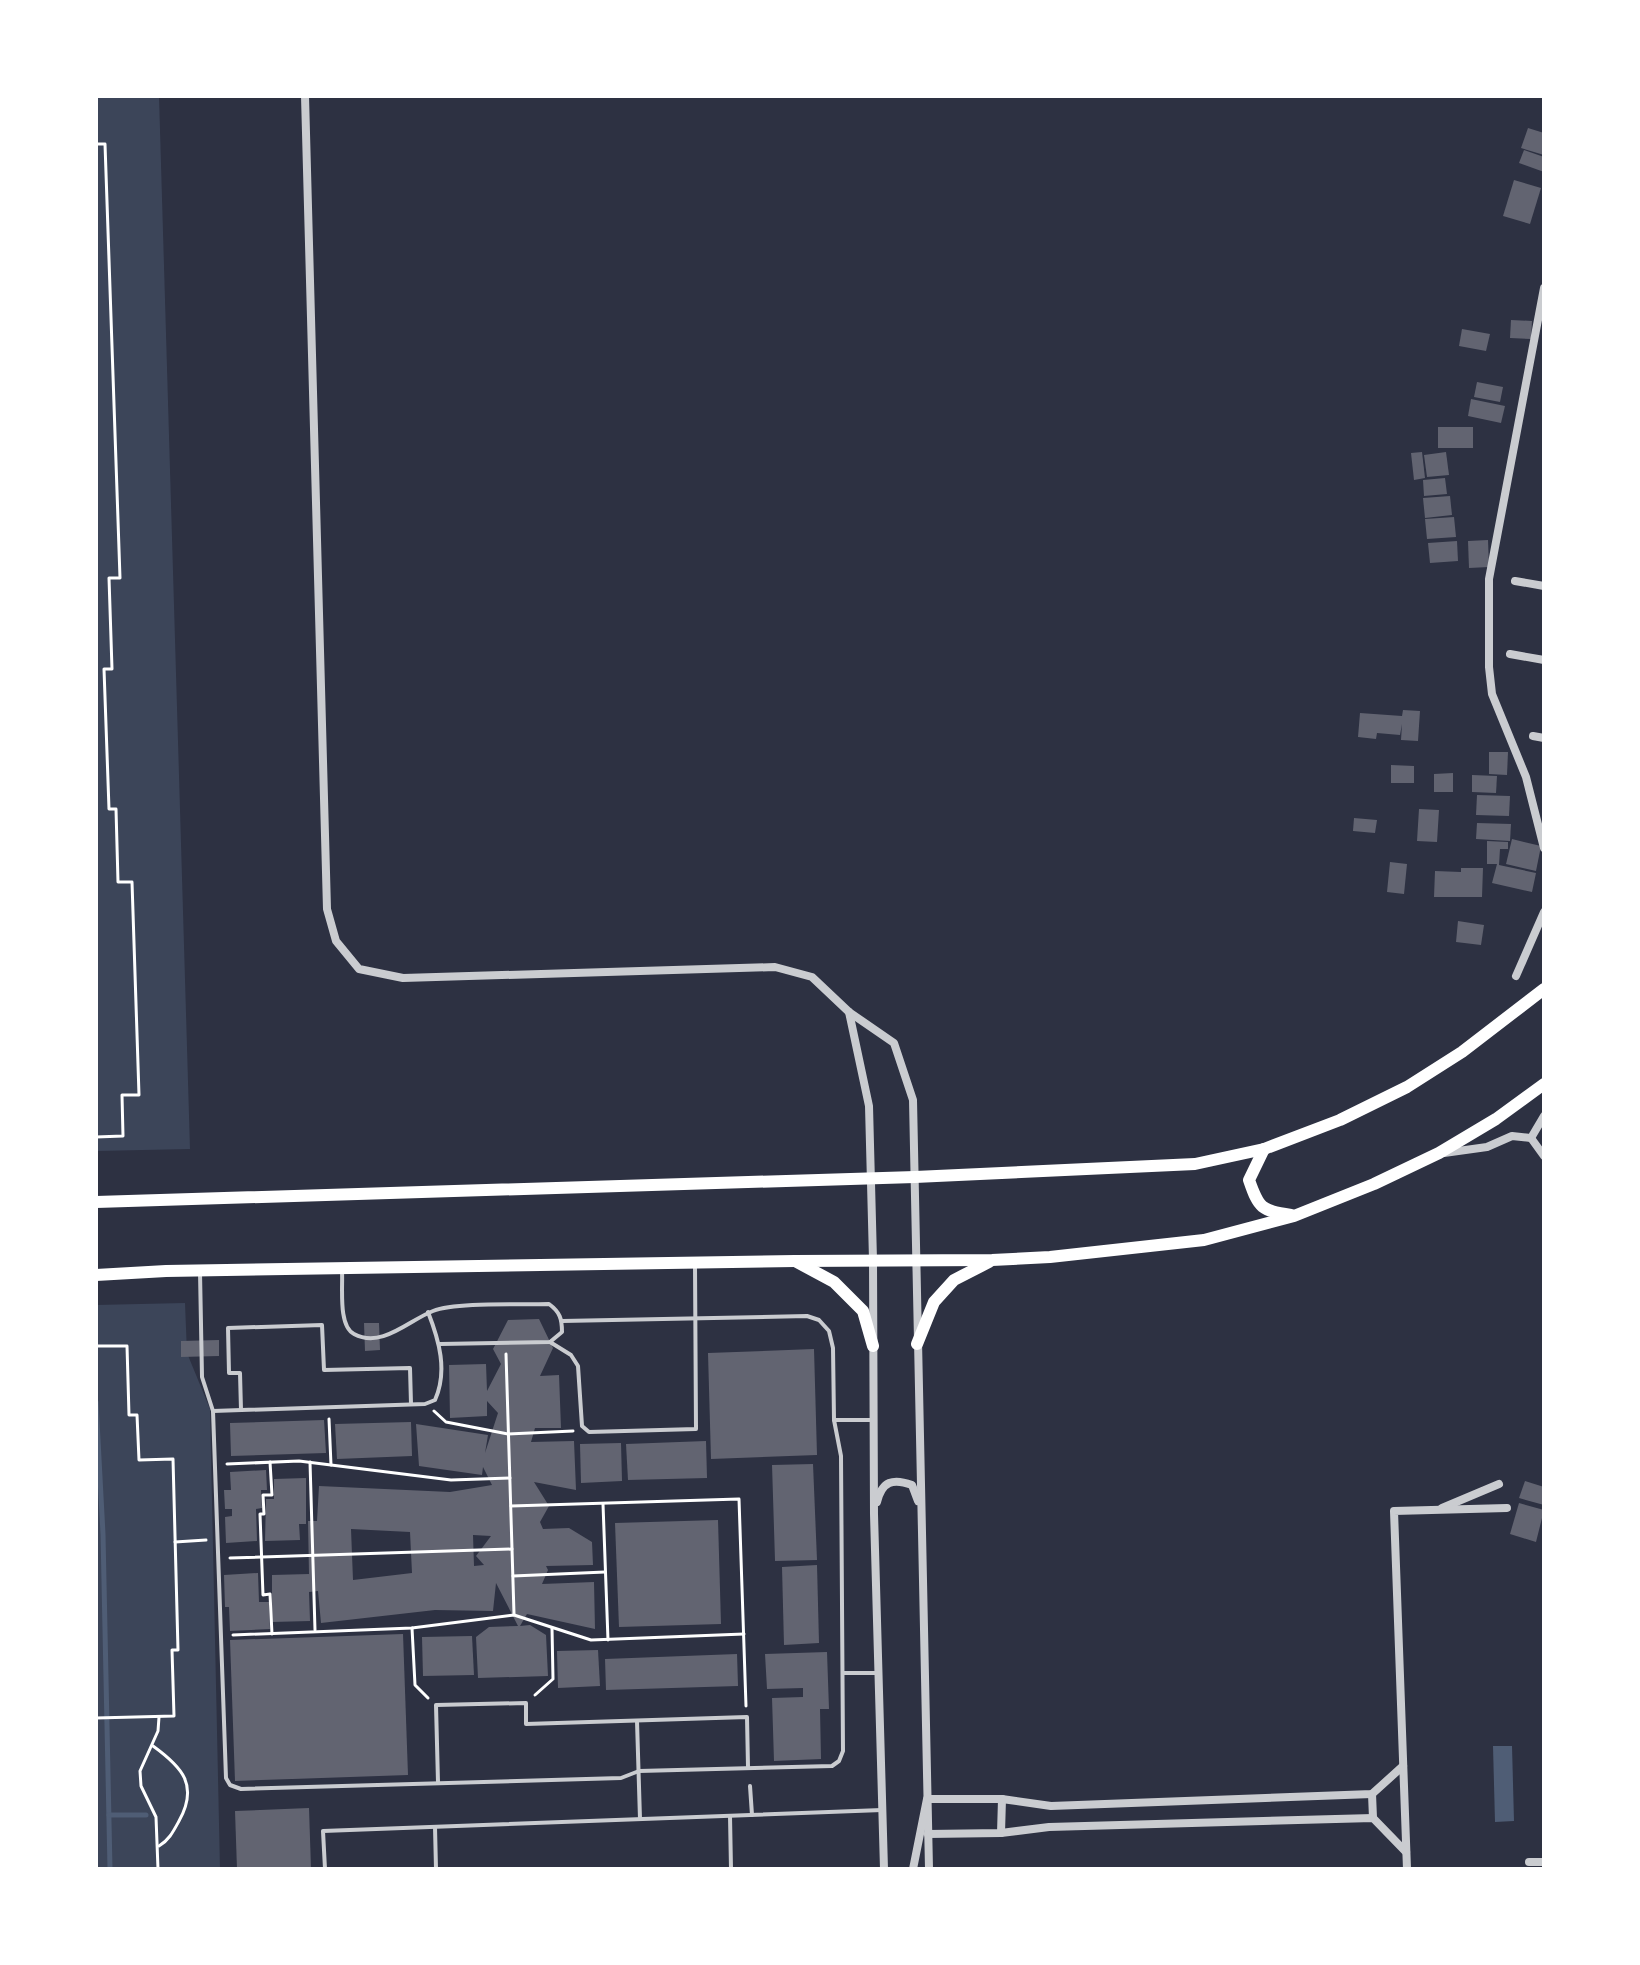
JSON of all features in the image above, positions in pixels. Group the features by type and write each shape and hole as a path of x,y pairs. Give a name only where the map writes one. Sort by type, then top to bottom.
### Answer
{"main road":[{"path":"96,1202 915,1177 1195,1164 1264,1149 1340,1120 1407,1087 1462,1052 1544,989"},
{"path":"96,1275 342,1268 992,1260 1050,1257 1204,1240 1294,1216 1374,1184 1439,1153 1496,1119 1544,1084"},
{"path":"1264,1149 1249,1180 1256,1200 1265,1211 1294,1216"},
{"path":"917,1344 934,1302 954,1280 992,1260"},
{"path":"795,1261 834,1282 863,1311 873,1346"}],"street":[{"path":"305,96 327,909 336,941 359,969 403,978 775,967 812,977 849,1012 894,1043 913,1100 929,1869"},
{"path":"1544,288 1489,579 1492,694 1526,777 1544,848"},
{"path":"1515,581 1544,586"},
{"path":"1510,654 1544,660"},
{"path":"1533,736 1544,738"},
{"path":"1516,976 1544,912"},
{"path":"849,1012 869,1106 874,1514 884,1869"},
{"path":"1531,1138 1544,1116"},
{"path":"1439,1153 1487,1147 1512,1136 1531,1138 1544,1156"},
{"path":"874,1514 880,1490 889,1481 898,1480 912,1485 921,1513"},
{"path":"1438,1509 1499,1484"},
{"path":"1407,1869 1394,1511 1507,1508"},
{"path":"927,1799 1002,1799 1051,1806 1372,1794 1403,1766"},
{"path":"1372,1794 1373,1818 1406,1852"},
{"path":"913,1869 927,1799"},
{"path":"1001,1833 1002,1799"},
{"path":"928,1834 1001,1833 1049,1827 1373,1818"},
{"path":"1529,1862 1544,1862"}],"lane":[{"path":"440,1344 550,1342 571,1355 578,1366 582,1426 589,1432 696,1429 695,1263"},
{"path":"342,1268 345,1324 352,1334 383,1337 440,1308 549,1304 558,1311 562,1321 562,1332 550,1342"},
{"path":"200,1271 202,1377 213,1411 226,1778 230,1785 241,1789 621,1778 639,1771 832,1766 839,1761 843,1751 843,1673 841,1456 834,1420 833,1348 829,1331 819,1320 807,1316 562,1321"},
{"path":"213,1411 425,1404 435,1400 440,1388 440,1344 428,1312"},
{"path":"241,1410 240,1373 229,1373 228,1328 322,1325 324,1370 410,1368 411,1404"},
{"path":"834,1420 874,1420"},
{"path":"843,1673 879,1673"},
{"path":"438,1782 436,1705 526,1703 526,1724 747,1717 748,1767"},
{"path":"637,1721 640,1819"},
{"path":"750,1786 752,1815"},
{"path":"325,1869 323,1831 882,1810"},
{"path":"730,1816 731,1869"},
{"path":"435,1827 436,1869"}],"path":[{"path":"96,144 105,144 120,578 109,578 112,669 104,669 109,809 116,809 118,882 132,882 139,1095 122,1095 123,1136 96,1137"},
{"path":"505,1342 514,1615"},
{"path":"96,1346 127,1346 129,1415 137,1415 139,1460 173,1459 178,1650 172,1650 174,1716 96,1718"},
{"path":"425,1404 446,1422 508,1434 570,1433 582,1426"},
{"path":"328,1407 331,1465"},
{"path":"270,1462 272,1495 263,1495 264,1514 260,1514 263,1595 270,1594 272,1634"},
{"path":"215,1464 310,1462 451,1480 510,1478"},
{"path":"310,1462 315,1632"},
{"path":"511,1506 739,1499 747,1717"},
{"path":"603,1504 608,1640"},
{"path":"175,1542 217,1540"},
{"path":"218,1558 512,1549"},
{"path":"513,1576 605,1572"},
{"path":"221,1636 412,1628 514,1615 591,1640 744,1634"},
{"path":"412,1628 415,1685 436,1705"},
{"path":"526,1703 553,1679 552,1628"},
{"path":"158,1869 156,1817 141,1786 140,1771 158,1731 159,1716"},
{"path":"152,1745 176,1763 185,1777 188,1794 184,1812 168,1840 159,1846"}],"shaded area":[{"path":"96,96 159,96 190,1149 96,1151"},
{"path":"185,1303 187,1353 210,1409 220,1869 96,1869 96,1305"},
{"path":"1493,1746 1512,1746 1514,1821 1495,1822"}],"building":[{"path":"1528,128 1544,133 1544,155 1521,148"},
{"path":"1524,150 1544,157 1544,172 1519,163"},
{"path":"1514,180 1541,188 1530,224 1503,216"},
{"path":"1511,320 1532,321 1531,339 1510,338"},
{"path":"1462,329 1490,334 1486,351 1459,346"},
{"path":"1477,382 1503,387 1500,402 1474,397"},
{"path":"1471,399 1505,406 1501,423 1468,416"},
{"path":"1438,427 1473,427 1473,448 1438,448"},
{"path":"1422,452 1425,478 1414,480 1411,453"},
{"path":"1446,452 1449,475 1427,477 1424,455"},
{"path":"1445,478 1447,494 1424,496 1423,480"},
{"path":"1450,496 1452,515 1425,518 1423,498"},
{"path":"1454,517 1456,537 1427,539 1425,519"},
{"path":"1488,540 1489,567 1469,568 1468,541"},
{"path":"1457,541 1458,561 1430,563 1428,543"},
{"path":"1403,710 1420,711 1418,741 1401,740 1402,724 1400,735 1377,733 1376,739 1358,737 1360,713 1402,716"},
{"path":"1489,752 1508,752 1507,775 1489,774"},
{"path":"1391,765 1414,766 1414,783 1391,783"},
{"path":"1453,773 1453,792 1434,792 1434,774"},
{"path":"1472,775 1497,776 1496,793 1472,792"},
{"path":"1477,795 1510,796 1509,816 1476,815"},
{"path":"1419,809 1439,810 1437,842 1417,841"},
{"path":"1354,818 1377,820 1375,833 1353,831"},
{"path":"1477,823 1511,824 1510,841 1476,839"},
{"path":"1512,839 1541,846 1536,871 1506,864"},
{"path":"1487,841 1508,842 1508,849 1500,849 1499,865 1536,873 1532,892 1492,883 1497,864 1487,864"},
{"path":"1390,862 1407,864 1404,894 1387,892"},
{"path":"1461,868 1483,868 1482,897 1434,897 1435,871 1461,872"},
{"path":"1458,921 1484,925 1481,945 1456,942"},
{"path":"539,1319 553,1348 540,1376 559,1375 561,1428 535,1428 531,1442 574,1441 576,1490 534,1482 549,1506 540,1522 543,1529 569,1528 592,1542 593,1565 546,1566 548,1570 542,1584 594,1582 595,1629 527,1614 520,1626 530,1625 546,1635 548,1676 478,1678 476,1637 489,1627 518,1626 496,1583 493,1611 435,1610 321,1623 318,1591 309,1592 310,1621 272,1622 272,1575 309,1574 308,1521 317,1521 319,1486 450,1492 492,1485 483,1467 482,1475 419,1466 416,1424 488,1435 485,1453 498,1413 487,1401 487,1416 450,1418 449,1365 486,1364 487,1391 501,1364 493,1349 508,1320","holes":["351,1529 410,1532 412,1573 353,1580","473,1535 491,1536 476,1556 484,1565 474,1566"]},
{"path":"364,1323 379,1323 380,1350 365,1351"},
{"path":"219,1340 219,1356 181,1357 181,1341"},
{"path":"814,1349 817,1455 711,1459 708,1353"},
{"path":"324,1420 326,1453 231,1456 230,1423"},
{"path":"411,1422 412,1456 337,1459 335,1424"},
{"path":"706,1441 707,1478 628,1480 626,1444"},
{"path":"621,1443 622,1481 581,1483 580,1444"},
{"path":"813,1464 817,1560 775,1561 772,1465"},
{"path":"266,1470 267,1490 261,1490 262,1508 256,1509 257,1541 226,1543 225,1517 232,1516 232,1509 225,1509 224,1490 231,1490 230,1472"},
{"path":"306,1478 306,1524 299,1524 300,1540 265,1541 266,1499 274,1499 274,1479"},
{"path":"1525,1481 1544,1487 1544,1505 1519,1498"},
{"path":"1519,1503 1544,1510 1536,1542 1510,1534"},
{"path":"718,1520 721,1624 619,1627 615,1523"},
{"path":"817,1565 819,1643 784,1645 782,1567"},
{"path":"258,1573 259,1602 269,1602 270,1629 230,1631 229,1607 225,1607 224,1575"},
{"path":"403,1634 408,1775 235,1781 230,1640"},
{"path":"472,1636 474,1675 423,1676 422,1637"},
{"path":"598,1650 600,1686 558,1688 557,1651"},
{"path":"827,1652 829,1709 820,1709 821,1759 774,1761 772,1698 803,1697 803,1688 767,1689 765,1654"},
{"path":"737,1654 738,1686 606,1690 605,1659"},
{"path":"309,1808 311,1869 237,1869 235,1811"}],"waterway":[{"path":"96,1402 103,1534 110,1869"},
{"path":"109,1815 146,1815"}]}
